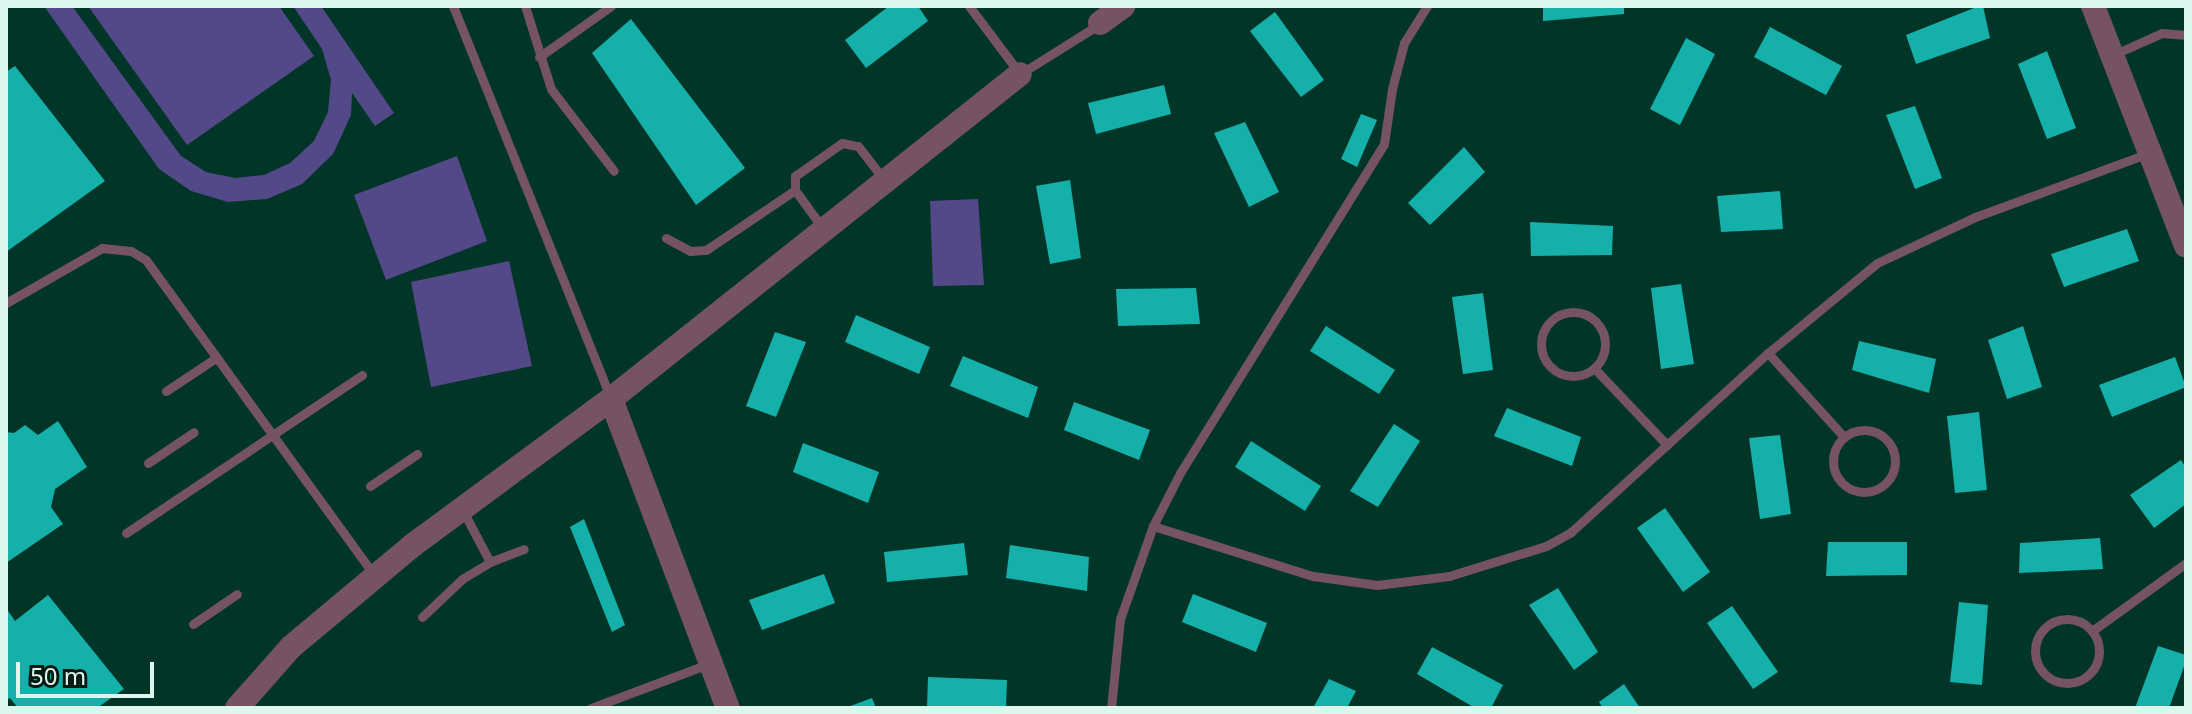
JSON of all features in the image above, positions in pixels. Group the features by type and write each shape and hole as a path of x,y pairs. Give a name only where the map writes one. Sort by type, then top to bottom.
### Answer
{"street":[{"path":"1100,23 1123,6"},
{"path":"2093,6 2186,246"},
{"path":"237,708 291,647 375,577 611,399 1020,74"},
{"path":"611,399 728,708"}],"lane":[{"path":"453,6 611,399"},
{"path":"525,6 551,89 614,171"},
{"path":"539,57 611,6"},
{"path":"969,6 1020,74 1100,23"},
{"path":"1111,708 1120,619 1153,526 1180,473 1384,144 1392,89 1404,43 1427,6"},
{"path":"2112,56 2145,38 2162,33 2186,35"},
{"path":"824,230 795,190 795,176 842,143 858,146 885,181"},
{"path":"1153,526 1313,576 1377,585 1425,580 1483,568 1546,546 1571,532 1768,353 1877,263 1975,217 2149,153"},
{"path":"666,238 690,251 706,250 795,190"},
{"path":"6,303 102,248 131,251 146,260 375,577"},
{"path":"1571,312 1585,314 1596,321 1603,332 1606,348 1594,368 1578,375 1554,369 1541,347 1549,322 1571,312"},
{"path":"1768,353 1844,437"},
{"path":"166,391 217,357"},
{"path":"1594,368 1667,445"},
{"path":"126,533 362,375"},
{"path":"1869,430 1881,434 1891,445 1895,467 1886,483 1864,492 1843,483 1833,461 1836,448 1844,437 1856,431 1869,430"},
{"path":"148,463 194,432"},
{"path":"370,486 417,454"},
{"path":"462,509 490,562"},
{"path":"422,617 462,579 490,562 524,549"},
{"path":"2092,631 2186,563"},
{"path":"193,624 237,594"},
{"path":"2059,620 2074,620 2092,631 2100,648 2098,663 2082,680 2056,682 2038,667 2035,653 2038,638 2046,627 2059,620"},
{"path":"591,708 711,663"}],"shaded area":[{"path":"44,6 72,6 181,156 206,172 235,178 264,175 290,163 314,141 328,112 331,80 322,49 293,6 321,6 394,113 375,126 352,93 351,115 333,154 302,184 267,199 228,202 191,191 159,169"},
{"path":"88,6 279,6 314,56 187,145"},
{"path":"457,156 487,241 386,280 354,195"},
{"path":"978,199 984,285 933,286 930,201"},
{"path":"509,261 532,366 431,387 411,282"}],"building":[{"path":"889,6 918,6 928,21 866,68 845,40"},
{"path":"1543,6 1624,6 1624,14 1543,21"},
{"path":"1983,6 1990,38 1916,64 1906,35"},
{"path":"1275,12 1324,80 1301,97 1250,31"},
{"path":"631,19 745,168 696,205 592,53"},
{"path":"1770,27 1842,66 1826,95 1754,57"},
{"path":"1686,38 1715,54 1680,125 1650,109"},
{"path":"2047,51 2076,128 2047,139 2018,64"},
{"path":"15,66 105,181 6,252 6,72"},
{"path":"1164,85 1171,114 1096,134 1088,103"},
{"path":"1915,106 1942,178 1915,189 1886,115"},
{"path":"1361,114 1377,120 1357,167 1341,159"},
{"path":"1245,122 1279,192 1249,207 1214,133"},
{"path":"1464,147 1485,172 1430,225 1408,203"},
{"path":"1070,180 1081,258 1050,264 1036,186"},
{"path":"1780,191 1783,229 1721,232 1717,196"},
{"path":"1530,222 1613,226 1612,255 1531,256"},
{"path":"2127,229 2139,261 2064,287 2051,254"},
{"path":"1681,284 1694,364 1661,369 1651,288"},
{"path":"1196,288 1200,324 1118,326 1116,289"},
{"path":"1483,293 1493,370 1463,374 1452,297"},
{"path":"856,315 930,347 919,374 845,342"},
{"path":"1326,326 1395,370 1379,394 1310,351"},
{"path":"2023,326 2042,387 2007,399 1988,340"},
{"path":"775,332 806,342 776,417 746,406"},
{"path":"1859,341 1936,359 1929,393 1852,370"},
{"path":"963,356 1038,387 1028,418 950,386"},
{"path":"2175,357 2186,387 2112,417 2099,385"},
{"path":"1074,402 1150,430 1139,460 1064,430"},
{"path":"1507,408 1581,437 1572,466 1494,436"},
{"path":"1979,412 1987,490 1955,493 1947,416"},
{"path":"58,421 87,467 55,489 51,507 63,524 6,563 6,432 14,433 25,425 38,435"},
{"path":"1394,424 1420,441 1378,507 1350,491"},
{"path":"1780,435 1791,514 1760,519 1749,438"},
{"path":"1251,441 1321,486 1305,511 1235,467"},
{"path":"803,443 879,472 868,503 793,472"},
{"path":"2181,460 2186,468 2186,504 2154,528 2130,495"},
{"path":"1665,508 1710,572 1683,592 1637,528"},
{"path":"584,519 625,625 612,632 570,527"},
{"path":"2100,538 2103,569 2019,573 2020,543"},
{"path":"1828,542 1907,542 1907,575 1826,576"},
{"path":"964,543 968,575 887,582 884,552"},
{"path":"1010,545 1089,557 1087,591 1006,578"},
{"path":"824,574 835,603 762,630 749,600"},
{"path":"1558,588 1598,652 1574,670 1529,605"},
{"path":"1193,594 1267,623 1256,652 1182,622"},
{"path":"48,595 124,689 97,708 18,708 10,698 6,700 6,608 15,621"},
{"path":"1959,602 1988,605 1982,685 1950,682"},
{"path":"1732,606 1778,672 1753,689 1707,623"},
{"path":"2158,646 2186,655 2169,708 2135,708"},
{"path":"1432,647 1503,685 1491,708 1475,708 1417,674"},
{"path":"928,677 1007,680 1006,708 927,708"},
{"path":"1329,679 1356,691 1347,708 1313,708"},
{"path":"1624,684 1640,708 1603,708 1599,702"},
{"path":"872,698 876,708 845,708"}]}
